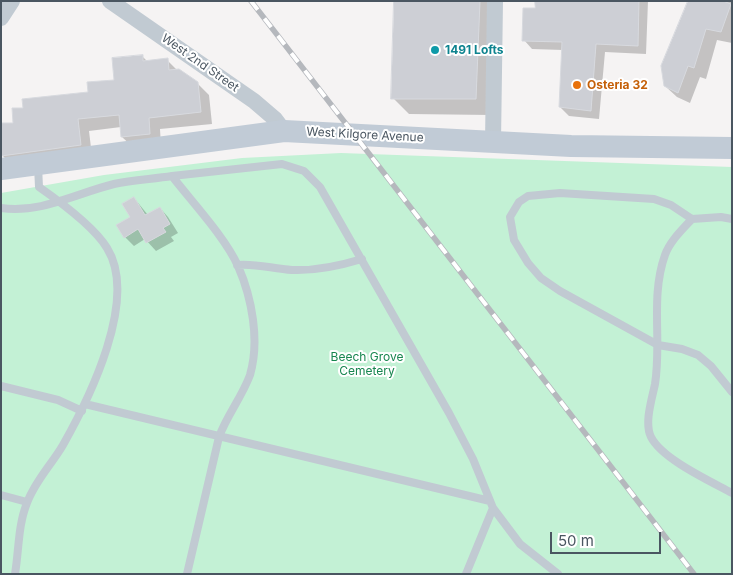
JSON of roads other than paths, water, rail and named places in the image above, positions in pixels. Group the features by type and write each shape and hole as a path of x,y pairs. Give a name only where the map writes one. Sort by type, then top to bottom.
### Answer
{"main road":[{"name":"West Kilgore Avenue","path":"1,170 284,131 570,146 732,148"}],"street":[{"path":"1,18 12,1"},
{"name":"West 2nd Street","path":"110,1 254,101 275,119 284,131"},
{"path":"492,142 495,1"}],"lane":[{"path":"1,208 19,211 33,209 115,184 172,176 267,164 298,168 313,178 320,187 362,259 449,413 473,459 492,505 520,544 558,574"},
{"path":"15,574 22,519 27,502 84,407 107,351 114,321 116,272 109,252 100,239 58,200 40,187 38,165"},
{"path":"172,176 237,265 250,305 254,332 254,358 244,390 224,421 219,436 187,574"},
{"path":"732,219 721,217 692,219 671,205 654,199 560,193 528,196 519,202 510,218 514,240 528,263 541,278 560,291 658,345 682,348 698,356 711,366 732,392"},
{"path":"692,219 671,242 665,254 657,294 657,371 649,417 650,436 654,443 670,457 732,493"},
{"path":"237,265 252,263 291,270 318,269 362,259"},
{"path":"1,386 84,407 219,436 492,505"},
{"path":"1,495 27,502"},
{"path":"466,574 492,505"}],"railway":[{"path":"251,1 694,574"}],"place":[{"name":"1491 Lofts","path":"435,50"},
{"name":"Osteria 32","path":"577,85"}],"park label":[{"name":"Beech Grove Cemetery","path":"367,364"}]}
